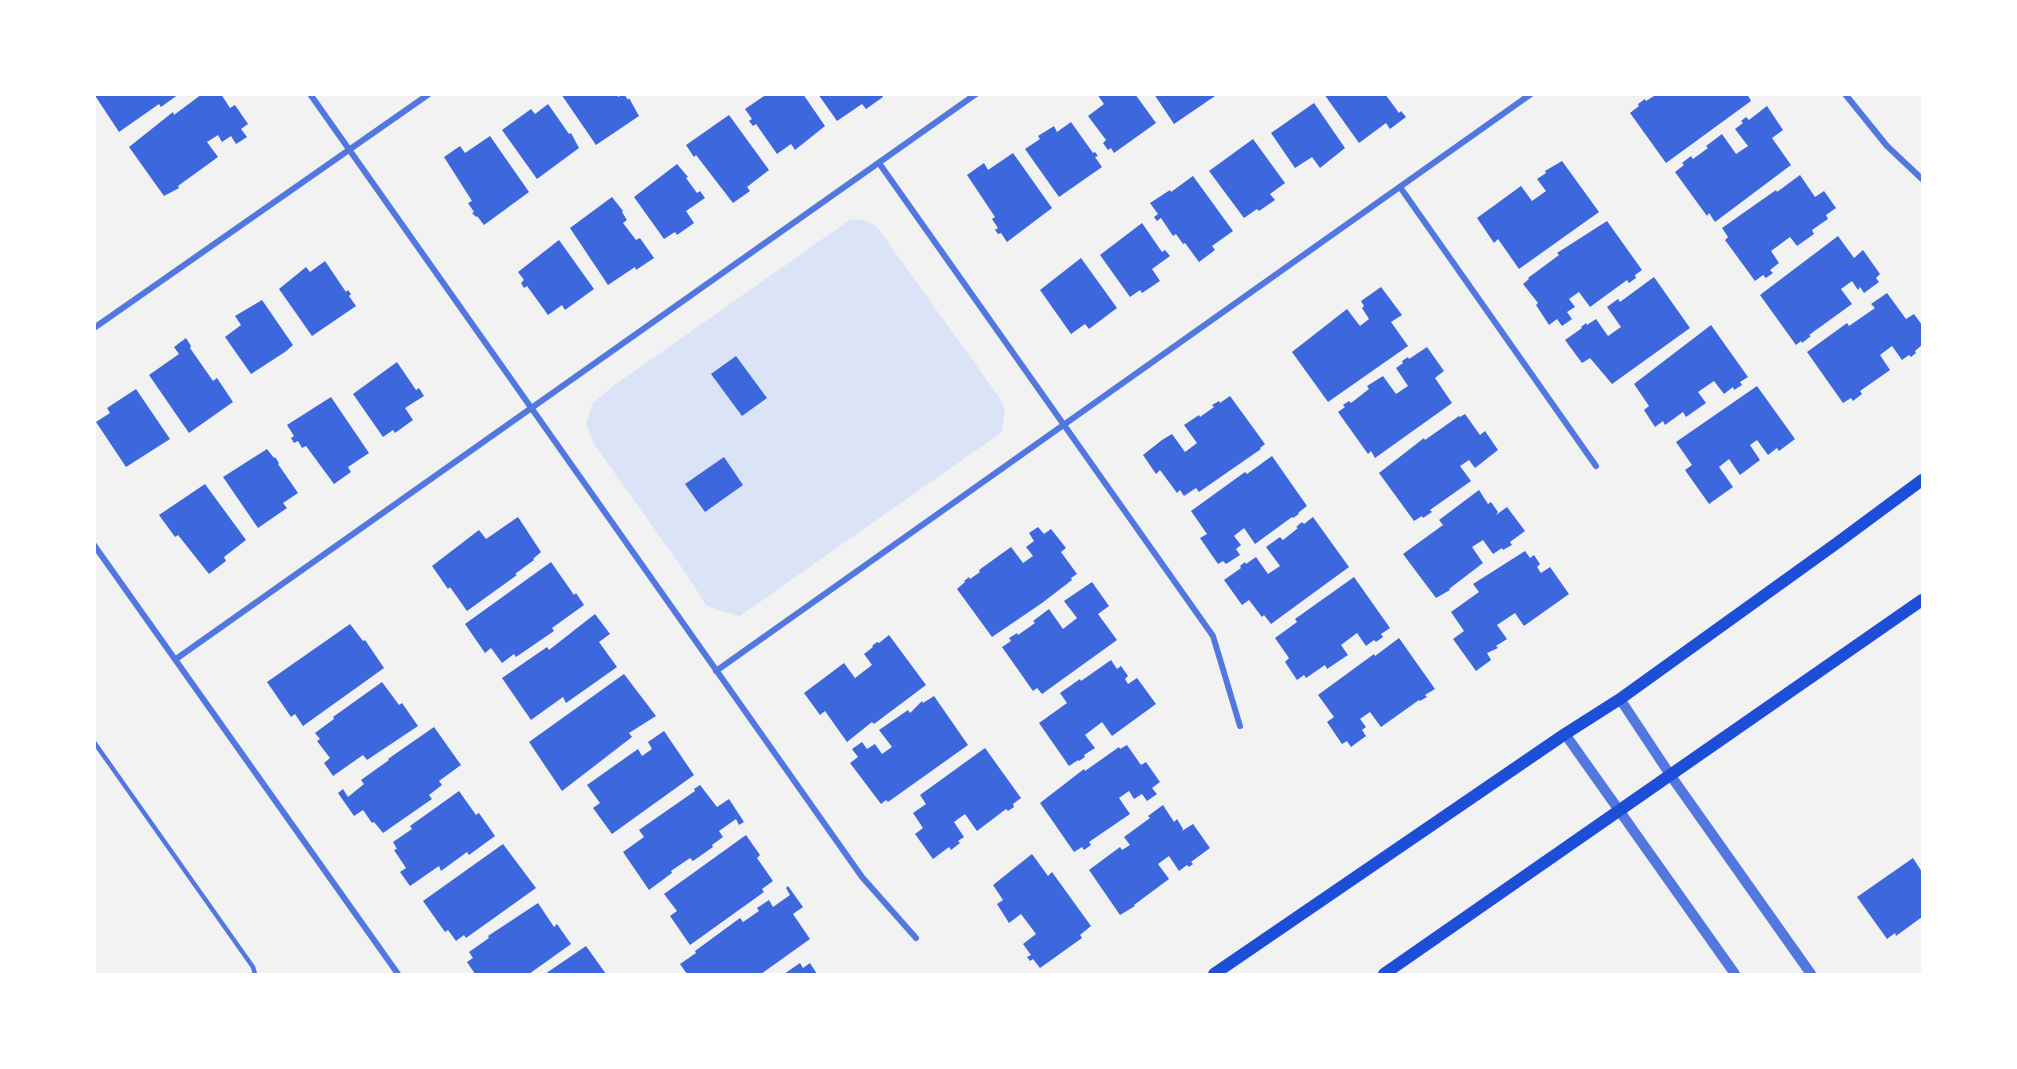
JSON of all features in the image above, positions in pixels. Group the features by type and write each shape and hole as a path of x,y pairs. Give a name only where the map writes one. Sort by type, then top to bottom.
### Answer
{"main road":[{"path":"1214,975 1565,734 1620,699 1923,480"},
{"path":"1384,975 1923,600"}],"street":[{"path":"310,94 862,877 916,938"},
{"path":"94,328 429,94"},
{"path":"176,659 976,94"},
{"path":"716,671 1531,94"},
{"path":"1845,94 1887,146 1923,179"},
{"path":"879,163 1213,636 1240,726"},
{"path":"1400,187 1596,466"},
{"path":"94,545 398,975"},
{"path":"1620,699 1671,776 1811,975"},
{"path":"1565,734 1735,975"}],"lane":[{"path":"94,742 253,967 255,975"}],"shaded area":[{"path":"851,219 864,220 877,227 999,397 1005,410 1002,432 740,616 720,611 706,605 594,444 586,424 592,404 613,386"}],"building":[{"path":"94,94 179,94 161,107 159,104 119,132"},
{"path":"202,94 221,94 230,108 235,105 248,124 241,129 247,137 236,144 231,136 222,142 218,135 207,142 218,157 178,186 179,188 164,196 129,147 173,112 174,115"},
{"path":"561,94 617,94 618,97 624,94 628,100 629,98 639,116 596,145"},
{"path":"767,94 803,94 825,126 795,150 791,144 777,154 756,124 753,126 749,121 752,119 745,109"},
{"path":"818,94 882,94 883,97 866,109 862,104 837,121"},
{"path":"1097,94 1135,94 1156,123 1114,153 1111,148 1108,150 1103,143 1106,140 1088,116 1104,104"},
{"path":"1154,94 1218,94 1174,124"},
{"path":"1324,94 1385,94 1399,113 1401,111 1406,117 1390,129 1386,123 1359,143"},
{"path":"1652,94 1747,94 1751,101 1666,163 1630,113 1645,99 1646,101 1654,96"},
{"path":"1314,103 1345,148 1320,168 1312,157 1295,168 1271,133"},
{"path":"548,104 569,134 571,133 579,148 537,179 502,130 531,109 535,114"},
{"path":"1767,106 1783,130 1772,138 1791,165 1715,222 1709,213 1707,216 1675,172 1684,165 1682,163 1691,156 1693,159 1722,134 1736,154 1748,146 1735,129 1743,123 1741,121 1746,117 1749,120"},
{"path":"729,115 769,170 747,187 750,191 733,203 686,145"},
{"path":"1071,122 1093,153 1095,152 1098,156 1095,157 1102,167 1059,197 1025,149 1040,139 1038,136 1054,126 1057,132"},
{"path":"490,136 529,192 484,225 472,213 474,212 468,203 472,201 444,157 460,146 465,153"},
{"path":"1253,139 1285,183 1270,194 1275,200 1244,218 1209,171"},
{"path":"1013,153 1052,208 1007,242 1001,233 998,234 995,230 998,228 992,219 995,217 967,175 984,163 988,170"},
{"path":"1562,161 1599,212 1519,269 1498,239 1494,243 1477,218 1521,186 1532,201 1546,191 1537,179 1546,173 1545,171"},
{"path":"677,164 697,193 700,191 705,198 686,211 694,223 677,235 675,232 664,239 634,197"},
{"path":"1800,175 1815,197 1824,191 1836,208 1826,215 1828,219 1812,230 1814,234 1797,246 1790,237 1771,251 1779,263 1770,270 1773,273 1766,278 1763,275 1755,281 1725,240 1728,237 1722,228"},
{"path":"1193,176 1233,231 1212,246 1215,250 1199,262 1176,234 1173,236 1161,218 1157,221 1154,217 1158,214 1150,203 1170,190 1171,192"},
{"path":"612,197 627,220 623,223 636,240 640,238 654,258 636,270 635,267 608,285 570,228"},
{"path":"1607,221 1642,270 1629,283 1627,280 1590,307 1579,292 1569,299 1575,307 1567,312 1572,319 1562,326 1557,319 1549,325 1536,305 1538,303 1523,284 1559,255 1557,253"},
{"path":"1142,223 1162,252 1165,250 1170,256 1152,269 1160,281 1142,293 1140,290 1130,297 1100,255"},
{"path":"1838,236 1854,258 1863,250 1880,274 1876,278 1879,282 1864,293 1860,287 1858,290 1852,281 1841,289 1852,304 1809,335 1811,336 1802,343 1801,341 1796,345 1760,295"},
{"path":"559,240 594,289 565,310 562,305 548,315 527,286 524,288 521,283 524,280 518,272"},
{"path":"1081,258 1117,308 1089,329 1085,324 1071,334 1040,290"},
{"path":"325,261 346,292 348,290 351,294 349,296 356,306 312,336 279,289 306,267 310,272"},
{"path":"1654,277 1690,328 1612,384 1590,358 1582,363 1565,340 1586,323 1587,325 1596,319 1608,336 1621,327 1607,307 1618,299 1620,302"},
{"path":"1381,287 1402,315 1391,322 1408,346 1328,402 1292,352 1347,309 1360,326 1369,319 1362,308 1364,306 1361,301"},
{"path":"1887,293 1906,319 1914,314 1922,325 1922,345 1911,357 1909,355 1902,360 1892,346 1880,355 1890,370 1860,391 1862,394 1853,401 1851,398 1843,403 1807,352 1847,323 1849,326 1875,308 1871,304"},
{"path":"262,300 293,345 251,374 225,337 241,325 235,316"},
{"path":"1711,325 1748,377 1740,382 1742,385 1734,390 1733,387 1724,394 1714,381 1698,392 1706,403 1686,417 1683,412 1665,425 1663,421 1655,427 1644,410 1649,406 1634,384"},
{"path":"186,338 190,348 213,381 217,378 233,402 189,433 149,375 179,354 174,347"},
{"path":"1427,347 1444,371 1435,378 1452,403 1375,458 1371,451 1368,454 1338,412 1345,407 1343,405 1349,401 1351,403 1369,389 1367,386 1383,376 1396,394 1408,386 1396,368 1403,363 1402,361"},
{"path":"736,356 767,398 742,416 711,374"},
{"path":"397,362 416,390 419,388 424,396 405,408 413,420 395,433 393,430 383,437 353,394"},
{"path":"1757,386 1795,439 1779,451 1777,448 1768,455 1757,440 1750,445 1760,460 1740,475 1729,459 1719,467 1733,487 1709,504 1685,470 1692,465 1676,442"},
{"path":"136,389 170,439 126,467 96,422 110,413 107,408"},
{"path":"1230,396 1265,444 1199,492 1196,488 1184,496 1180,490 1177,493 1160,470 1156,474 1143,455 1172,434 1185,452 1197,443 1184,425 1214,407 1212,405"},
{"path":"331,397 369,453 348,467 351,472 334,484 306,446 302,448 298,441 294,443 291,438 294,436 287,425"},
{"path":"1465,414 1480,435 1485,431 1498,450 1475,468 1469,460 1460,466 1471,481 1430,510 1432,512 1414,521 1379,473 1424,438 1425,440"},
{"path":"267,449 275,457 298,493 283,503 287,508 258,528 223,477"},
{"path":"1272,456 1307,506 1255,544 1244,528 1234,536 1241,545 1236,549 1240,555 1226,564 1223,561 1218,564 1200,538 1207,534 1191,511 1245,472 1247,474"},
{"path":"724,457 743,485 705,512 685,484"},
{"path":"205,484 246,540 224,557 226,561 209,574 178,535 175,537 159,515"},
{"path":"1479,490 1488,504 1491,502 1498,512 1496,515 1507,507 1525,531 1510,542 1512,545 1493,554 1483,540 1472,547 1483,563 1450,590 1436,598 1403,554 1443,525 1439,520"},
{"path":"518,517 541,552 515,574 517,575 467,611 432,566 479,530 486,539"},
{"path":"1313,517 1349,567 1271,624 1264,615 1262,617 1249,600 1242,605 1224,580 1241,568 1240,566 1245,562 1246,564 1256,557 1268,574 1280,566 1266,547 1280,537 1283,540 1302,522 1304,524"},
{"path":"1038,527 1044,534 1051,529 1066,548 1061,552 1077,574 1042,603 992,637 957,589 969,577 970,579 980,572 979,570 1011,547 1023,563 1033,556 1026,547 1034,541 1029,533"},
{"path":"1525,551 1530,558 1534,555 1540,564 1537,567 1541,573 1550,567 1569,594 1524,626 1515,613 1497,625 1507,639 1496,646 1498,648 1487,653 1491,660 1476,671 1453,639 1464,631 1451,612 1479,592 1473,584"},
{"path":"551,562 574,595 576,593 584,605 552,628 554,631 516,657 514,654 502,663 491,648 485,653 465,624"},
{"path":"1354,577 1390,628 1381,634 1383,637 1366,646 1357,633 1341,645 1348,655 1327,669 1325,665 1306,678 1304,675 1297,680 1285,662 1289,658 1275,638 1297,622 1295,619"},
{"path":"1092,582 1109,606 1098,614 1117,640 1042,694 1037,688 1033,691 1002,647 1011,641 1009,638 1017,633 1018,635 1035,623 1033,621 1049,609 1063,629 1077,618 1064,601"},
{"path":"595,614 610,634 599,642 617,667 566,703 563,697 531,720 502,678 547,647 549,650"},
{"path":"350,624 363,641 365,640 384,668 303,726 295,714 291,717 267,682"},
{"path":"889,635 926,685 847,742 825,711 820,715 804,693 844,663 855,678 872,665 864,654"},
{"path":"1399,638 1435,689 1425,695 1427,697 1419,700 1381,727 1370,712 1360,719 1366,727 1362,730 1366,736 1351,747 1347,741 1342,744 1327,722 1334,717 1318,695"},
{"path":"1111,660 1117,669 1121,666 1128,676 1125,679 1128,684 1137,678 1156,704 1112,736 1102,722 1085,735 1095,748 1069,766 1039,723 1067,703 1060,693"},
{"path":"624,674 656,716 629,733 632,737 562,791 529,742"},
{"path":"382,682 399,705 402,703 418,726 367,760 363,755 333,776 324,763 330,758 317,741 320,739 315,733 334,719 333,717"},
{"path":"934,696 968,745 888,802 886,800 881,804 850,763 858,757 852,749 862,742 867,749 875,744 882,754 892,747 879,730 908,710 910,713 922,701 923,703"},
{"path":"434,727 461,765 439,781 442,785 429,795 432,799 383,833 363,810 354,816 338,793 343,789 348,797 364,784 361,780"},
{"path":"664,731 694,775 612,834 593,808 600,803 587,785 638,749 642,756 652,749 648,742"},
{"path":"1127,745 1141,765 1146,762 1160,782 1152,788 1157,794 1147,801 1142,794 1134,799 1129,791 1119,798 1130,814 1089,842 1091,845 1084,850 1082,847 1074,852 1040,803 1084,769 1085,771 1119,747 1120,749"},
{"path":"985,748 1021,798 1013,804 1014,807 1008,811 1006,809 977,831 965,814 954,822 964,837 958,841 960,843 951,850 949,847 933,859 915,834 923,828 913,813 926,804 920,795"},
{"path":"700,785 717,807 729,799 744,822 739,825 736,819 719,831 723,837 712,845 713,847 693,861 690,858 649,890 623,852 644,837 639,830 695,791 694,789"},
{"path":"459,791 476,815 479,813 495,836 469,855 467,852 441,871 439,866 410,886 400,872 406,868 394,850 397,849 393,842 412,829 410,826"},
{"path":"1163,805 1174,822 1177,819 1182,831 1193,824 1210,848 1191,862 1193,864 1189,867 1187,865 1179,871 1169,856 1158,864 1169,879 1120,915 1089,870 1120,847 1122,850 1130,845 1124,837 1150,818 1148,816"},
{"path":"746,835 760,855 757,858 773,881 762,889 764,892 690,945 670,916 677,911 664,894"},
{"path":"503,844 536,888 466,938 464,935 456,941 448,930 445,932 423,901"},
{"path":"1032,854 1048,876 1052,872 1091,926 1080,935 1082,938 1040,968 1033,959 1030,961 1027,957 1031,955 1023,944 1036,934 1021,914 1009,923 997,904 1003,900 993,885"},
{"path":"1913,858 1922,872 1922,917 1896,936 1895,933 1887,939 1857,897"},
{"path":"788,886 803,907 793,914 810,939 761,974 687,974 680,964 740,918 743,922 759,911 757,908 769,900 773,907 790,895 786,888"},
{"path":"538,903 554,927 557,924 571,944 529,974 475,974 467,962 473,958 469,952 489,938 488,936"},
{"path":"586,946 606,974 545,974"},
{"path":"800,963 803,968 810,963 817,974 784,974"}]}
